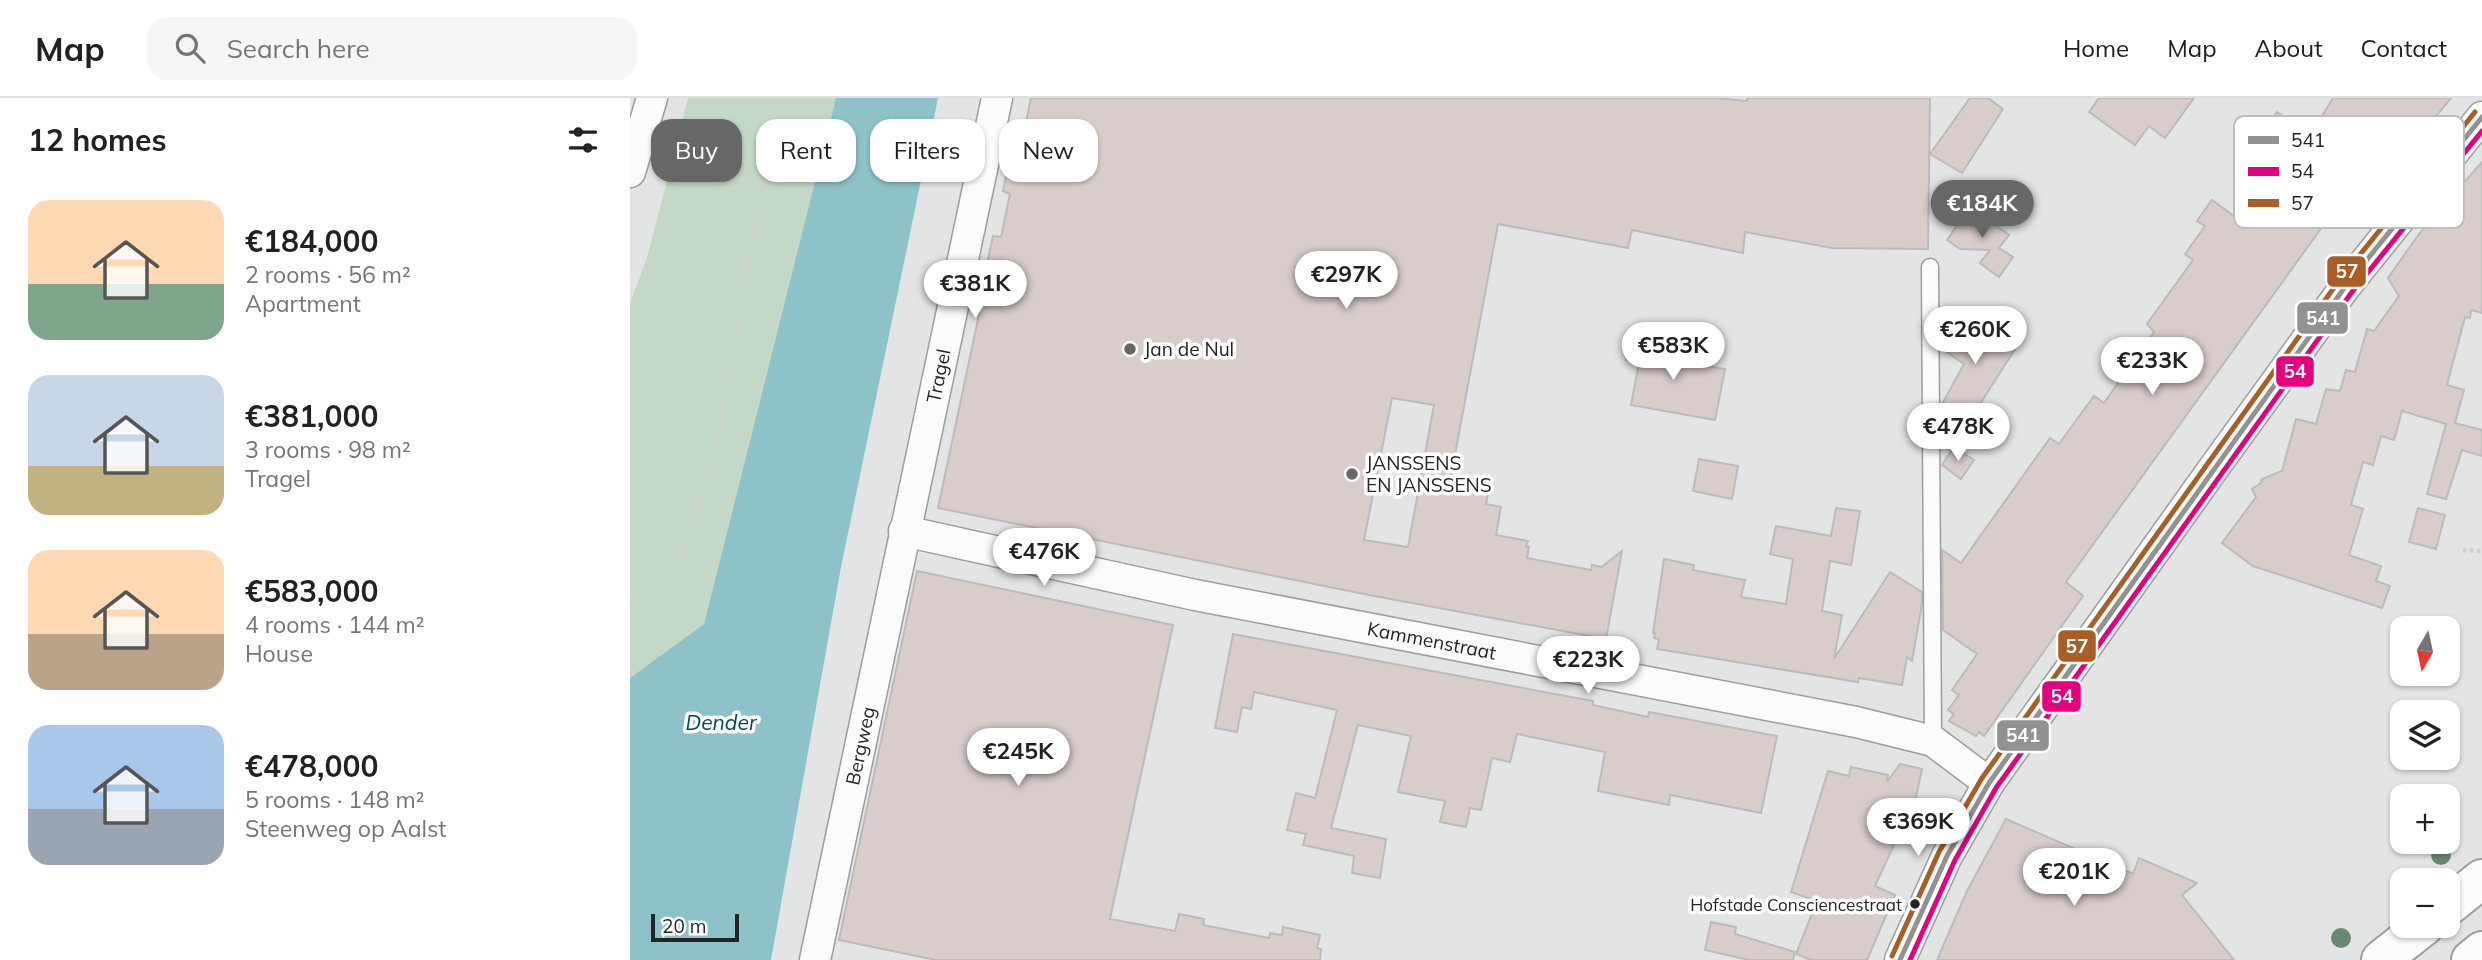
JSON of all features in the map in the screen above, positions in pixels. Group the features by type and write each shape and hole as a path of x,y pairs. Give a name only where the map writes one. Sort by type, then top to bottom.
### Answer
{"main road":[{"path":"2460,897 2482,880"},
{"path":"2381,960 2409,938"},
{"path":"2471,960 2482,951"}],"street":[{"path":"630,172 652,98"},
{"name":"Tragel","path":"904,531 997,98"},
{"path":"2464,139 2482,117"},
{"path":"1900,960 1947,856 1989,783 2345,287 2393,228"},
{"name":"Kammenstraat","path":"904,531 1186,593 1856,722 1933,741 1989,783"},
{"name":"Bergweg","path":"815,960 904,531"}],"lane":[{"path":"1930,267 1933,741"}],"path":[{"path":"630,607 681,560 692,534 717,443 777,98"},
{"path":"2463,550 2482,551"}],"green space":[{"path":"688,98 836,98 831,119 756,119 756,182 815,182 704,624 630,678 630,303 647,258 666,182 742,182 742,119 683,119"}],"water":[{"name":"Dender","path":"836,98 938,98 934,119 870,119 870,182 921,182 841,567 771,960 630,960 630,678 704,624 815,182 856,182 856,119 831,119"}],"building":[{"path":"1031,98 1717,98 1747,101 1747,98 1930,98 1928,249 1832,248 1745,232 1743,253 1632,230 1628,248 1498,224 1451,476 1490,483 1486,504 1501,507 1496,535 1528,541 1527,558 1591,570 1592,565 1602,567 1622,551 1606,639 1369,595 938,508 993,236 1001,237 1010,194 1003,191 1005,182 1098,182 1098,119 1026,119","holes":["1392,398 1434,405 1408,547 1364,540"]},
{"path":"1970,98 1988,98 2003,109 1962,173 1930,154"},
{"path":"2099,98 2194,98 2165,138 2149,126 2135,145 2089,112"},
{"path":"2333,98 2451,98 2436,116 2322,116"},
{"path":"2482,162 2482,313 2471,310 2470,318 2465,317 2447,385 2464,390 2455,423 2482,430 2482,456 2462,450 2446,499 2427,494 2446,424 2402,411 2394,440 2381,436 2373,465 2363,462 2351,505 2363,509 2349,555 2381,566 2376,581 2390,586 2382,608 2253,566 2222,543 2256,497 2252,489 2261,483 2262,479 2282,471 2296,419 2316,424 2326,389 2340,391 2346,370 2355,372 2367,329 2374,331 2399,296 2388,278 2419,234 2424,228 2464,228 2464,183"},
{"path":"2212,200 2234,216 2234,228 2321,228 2066,582 2083,596 1984,736 1979,732 1976,736 1949,721 1954,714 1948,710 1959,695 1952,690 1977,654 1943,630 1942,550 1961,563 2050,438 2059,444 2094,396 2104,403 2154,332 2147,324 2193,260 2185,254 2205,226 2197,221"},
{"path":"1970,207 2009,235 1999,248 2013,257 1999,277 1980,263 1990,250 1960,249 1947,240"},
{"path":"1968,311 2017,346 1980,404 1983,407 1971,427 1941,406 1964,364 1941,348"},
{"path":"1632,334 1664,340 1661,358 1725,369 1715,420 1631,405 1639,363 1626,360"},
{"path":"1954,447 1974,460 1961,479 1942,465"},
{"path":"1699,459 1738,466 1732,499 1693,491"},
{"path":"1836,508 1860,511 1851,565 1830,561 1822,611 1842,615 1834,659 1890,572 1922,592 1912,661 1907,657 1902,685 1859,678 1858,682 1657,649 1659,639 1654,638 1653,633 1664,559 1694,565 1693,570 1745,580 1741,597 1786,604 1793,559 1770,554 1776,526 1831,536"},
{"path":"2418,508 2445,515 2436,549 2409,542"},
{"path":"917,571 1173,625 1110,919 1175,931 1179,914 1204,919 1203,925 1269,938 1270,933 1282,935 1283,927 1320,935 1317,948 1321,949 1320,960 936,960 839,940"},
{"path":"1233,634 1593,701 1593,705 1648,717 1649,712 1777,736 1761,813 1670,795 1669,805 1598,791 1605,752 1517,734 1510,762 1492,758 1481,810 1470,808 1466,827 1440,822 1445,801 1398,792 1411,736 1358,725 1331,828 1386,839 1380,878 1352,873 1354,856 1303,845 1306,834 1287,830 1296,793 1315,798 1337,710 1254,692 1251,709 1242,707 1237,732 1215,728"},
{"path":"1900,764 1922,769 1916,797 1875,886 1895,895 1867,960 1811,960 1796,954 1817,901 1791,892 1828,771 1849,776 1851,767 1888,775 1887,782"},
{"path":"2006,819 2133,874 2139,858 2197,883 2182,895 2234,960 1937,960 1967,891"},
{"path":"1711,922 1736,927 1735,934 1795,952 1793,960 1749,960 1705,950"}],"transit line":[{"name":"57","path":"2464,126 2475,112"},
{"name":"541","path":"2464,139 2482,117"},
{"name":"54","path":"2464,153 2482,131"},
{"name":"57","path":"1892,956 1939,852 1982,778 2338,282 2382,228"},
{"name":"541","path":"1900,960 1947,856 1989,783 2345,287 2393,228"},
{"name":"54","path":"1910,960 1955,860 1996,788 2352,292 2404,228"}],"place":[{"name":"Jan de Nul","path":"1130,349"},
{"name":"JANSSENS EN JANSSENS","path":"1352,474"},
{"name":"Hofstade Consciencestraat","path":"1915,904"}]}
